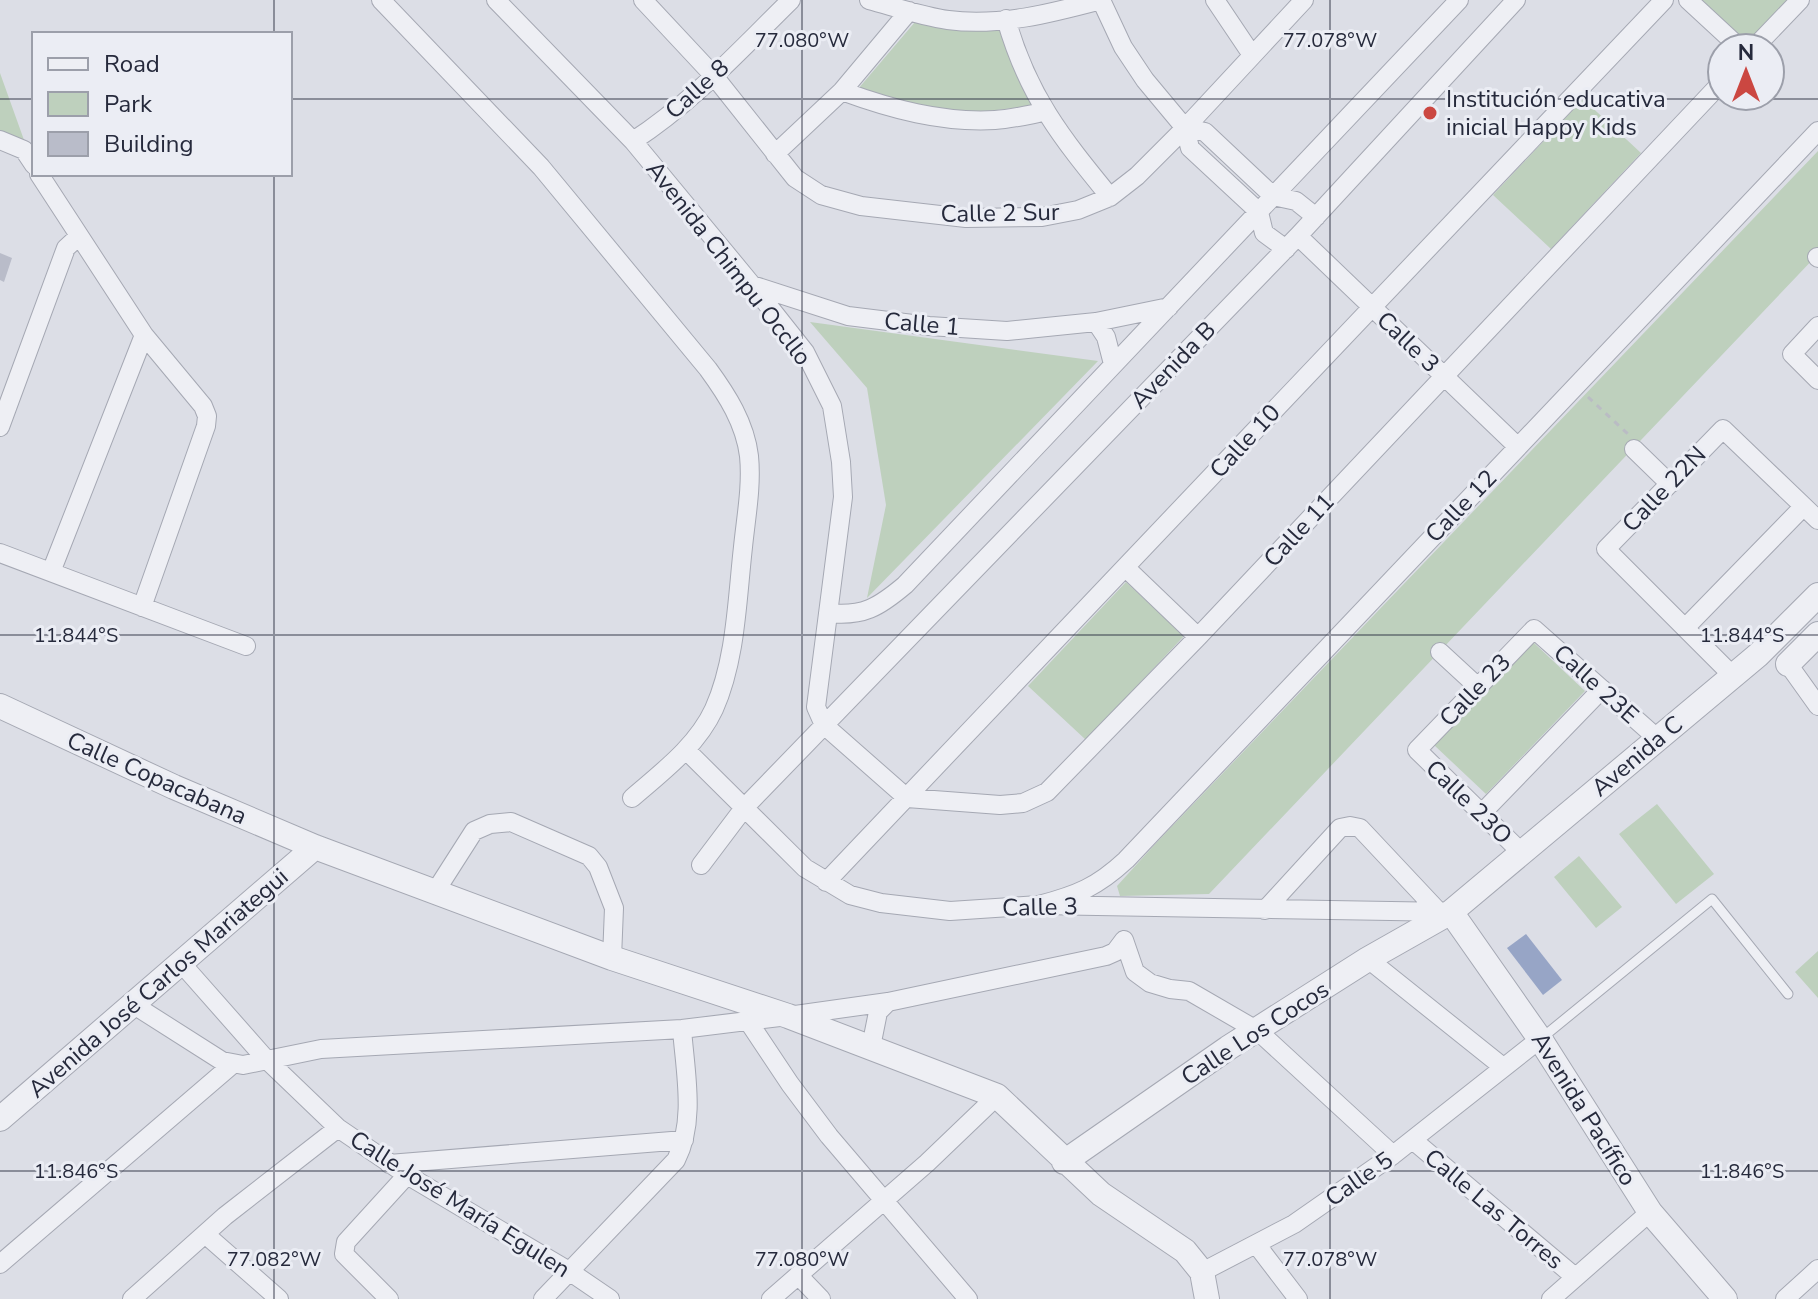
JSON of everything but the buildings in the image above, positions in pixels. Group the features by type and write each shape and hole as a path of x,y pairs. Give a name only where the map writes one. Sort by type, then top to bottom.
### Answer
{"street":[{"path":"381,0 541,167 708,369 729,397 742,428 749,455 749,486 736,609 725,674 713,710 686,750 632,798"},
{"name":"Avenida Chimpu Occllo","path":"496,0 633,141 805,352 832,406 843,497 816,707 824,725"},
{"name":"Calle 8","path":"633,141 652,129 714,76 791,0"},
{"path":"869,0 947,20 1006,19 1048,14 1101,0"},
{"name":"Calle 3","path":"1101,0 1123,47 1145,80 1185,128 1190,148 1259,212 1264,233 1292,242 1371,307 1518,447"},
{"path":"1215,0 1252,55"},
{"name":"Calle 2 Sur","path":"645,1 714,76 795,178 821,195 861,206 966,218 1042,217 1078,210 1110,197 1137,176 1185,128 1304,0"},
{"name":"Avenida B","path":"828,613 850,615 869,610 896,593 1459,0"},
{"name":"Avenida B","path":"824,725 1316,217 1516,0"},
{"name":"Calle 10","path":"826,882 1664,0"},
{"path":"1688,0 1723,32"},
{"path":"1769,32 1800,0"},
{"path":"775,154 842,91 909,11"},
{"path":"1006,19 1017,58 1044,112 1110,197"},
{"path":"842,91 891,109 936,117 995,120 1044,112"},
{"name":"Calle 11","path":"907,798 1000,805 1023,803 1047,792 1198,637 1706,99"},
{"name":"Calle 3","path":"1185,128 1205,132 1273,196 1296,201 1316,217"},
{"name":"Calle 12","path":"1039,905 1078,894 1103,880 1818,131"},
{"path":"0,140 24,150 32,162"},
{"path":"40,176 144,335 203,406 207,416 142,607"},
{"path":"0,427 66,248 79,236"},
{"name":"Calle 1","path":"752,285 848,316 1007,331 1096,322 1169,307"},
{"path":"1096,322 1106,337 1113,364"},
{"path":"1818,326 1792,354 1818,380"},
{"path":"51,572 144,335"},
{"name":"Calle 22N","path":"1685,628 1606,549 1723,429 1803,507"},
{"path":"1636,446 1670,484"},
{"path":"1733,676 1685,628 1803,507 1818,520"},
{"path":"0,553 246,646"},
{"path":"1126,568 1198,637"},
{"name":"Avenida C","path":"1444,911 1522,853 1758,655 1818,595"},
{"name":"Calle 23","path":"1417,750 1534,629"},
{"name":"Calle 23E","path":"1534,629 1658,739"},
{"path":"1818,634 1788,664 1818,706"},
{"path":"1440,652 1478,687"},
{"path":"1482,813 1602,689"},
{"name":"Calle Copacabana","path":"0,706 174,787 315,847 612,958 788,1016 997,1096"},
{"path":"701,865 744,808 824,725 907,798"},
{"name":"Calle 3","path":"686,750 805,868 850,895 910,909 950,911 1039,905 1444,911"},
{"name":"Calle 23O","path":"1417,750 1522,853"},
{"path":"435,892 474,831 490,824 511,822 589,856 598,867 614,908 612,958"},
{"path":"1265,910 1340,828 1350,826 1360,828 1444,911"},
{"name":"Avenida José Carlos Mariategui","path":"0,1119 315,847"},
{"path":"1103,880 1116,907 1135,972 1150,983 1189,991 1258,1031 1393,1155"},
{"name":"Calle Los Cocos","path":"1064,1162 1228,1048 1444,911"},
{"name":"Avenida Pacífico","path":"1444,911 1540,1039 1650,1212 1725,1299"},
{"path":"134,1005 222,1061 243,1065 265,1058 321,1049 682,1029 888,1002 1106,956 1115,952 1124,940"},
{"path":"1368,959 1503,1067"},
{"name":"Calle José María Egulen","path":"182,964 265,1058 338,1128 389,1164 569,1271 610,1299"},
{"path":"871,1047 878,1012 888,1002"},
{"path":"748,1021 805,1105 968,1299"},
{"path":"543,1299 676,1160 684,1140 688,1100 682,1029"},
{"name":"Calle 5","path":"1202,1272 1294,1224 1414,1141 1540,1039"},
{"path":"0,1264 233,1064"},
{"path":"771,1299 884,1201 997,1096 1101,1194 1185,1251 1202,1272 1207,1299"},
{"path":"132,1299 205,1234 338,1128"},
{"path":"389,1164 684,1140"},
{"name":"Calle Las Torres","path":"1414,1141 1575,1277"},
{"path":"389,1299 344,1254 346,1242 407,1175"},
{"path":"1551,1299 1650,1212"},
{"path":"205,1234 279,1299"},
{"path":"1256,1244 1298,1299"},
{"path":"1785,1299 1818,1269"},
{"path":"798,1275 821,1299"}],"lane":[{"path":"1540,1039 1712,899 1788,994"}],"path":[{"path":"1576,386 1636,446"}],"green space":[{"path":"1701,0 1790,0 1760,32 1736,32"},
{"path":"915,22 956,29 1000,29 1032,106 980,112 911,107 858,89"},
{"path":"0,73 24,140 0,131"},
{"path":"1583,99 1641,153 1551,249 1493,195"},
{"path":"1818,151 1818,254 1209,894 1120,896 1117,886 1157,842"},
{"path":"810,322 1098,361 867,598 886,505 867,388"},
{"path":"1126,582 1184,636 1086,740 1028,686"},
{"path":"1533,642 1585,691 1486,794 1434,745"},
{"path":"1657,804 1714,874 1676,904 1619,834"},
{"path":"1579,856 1622,907 1596,928 1554,877"},
{"path":"1818,951 1818,998 1795,972"}],"water":[{"path":"1526,934 1562,980 1543,995 1507,948"}],"place":[{"name":"Institución educativa inicial Happy Kids","path":"1430,113"}]}
